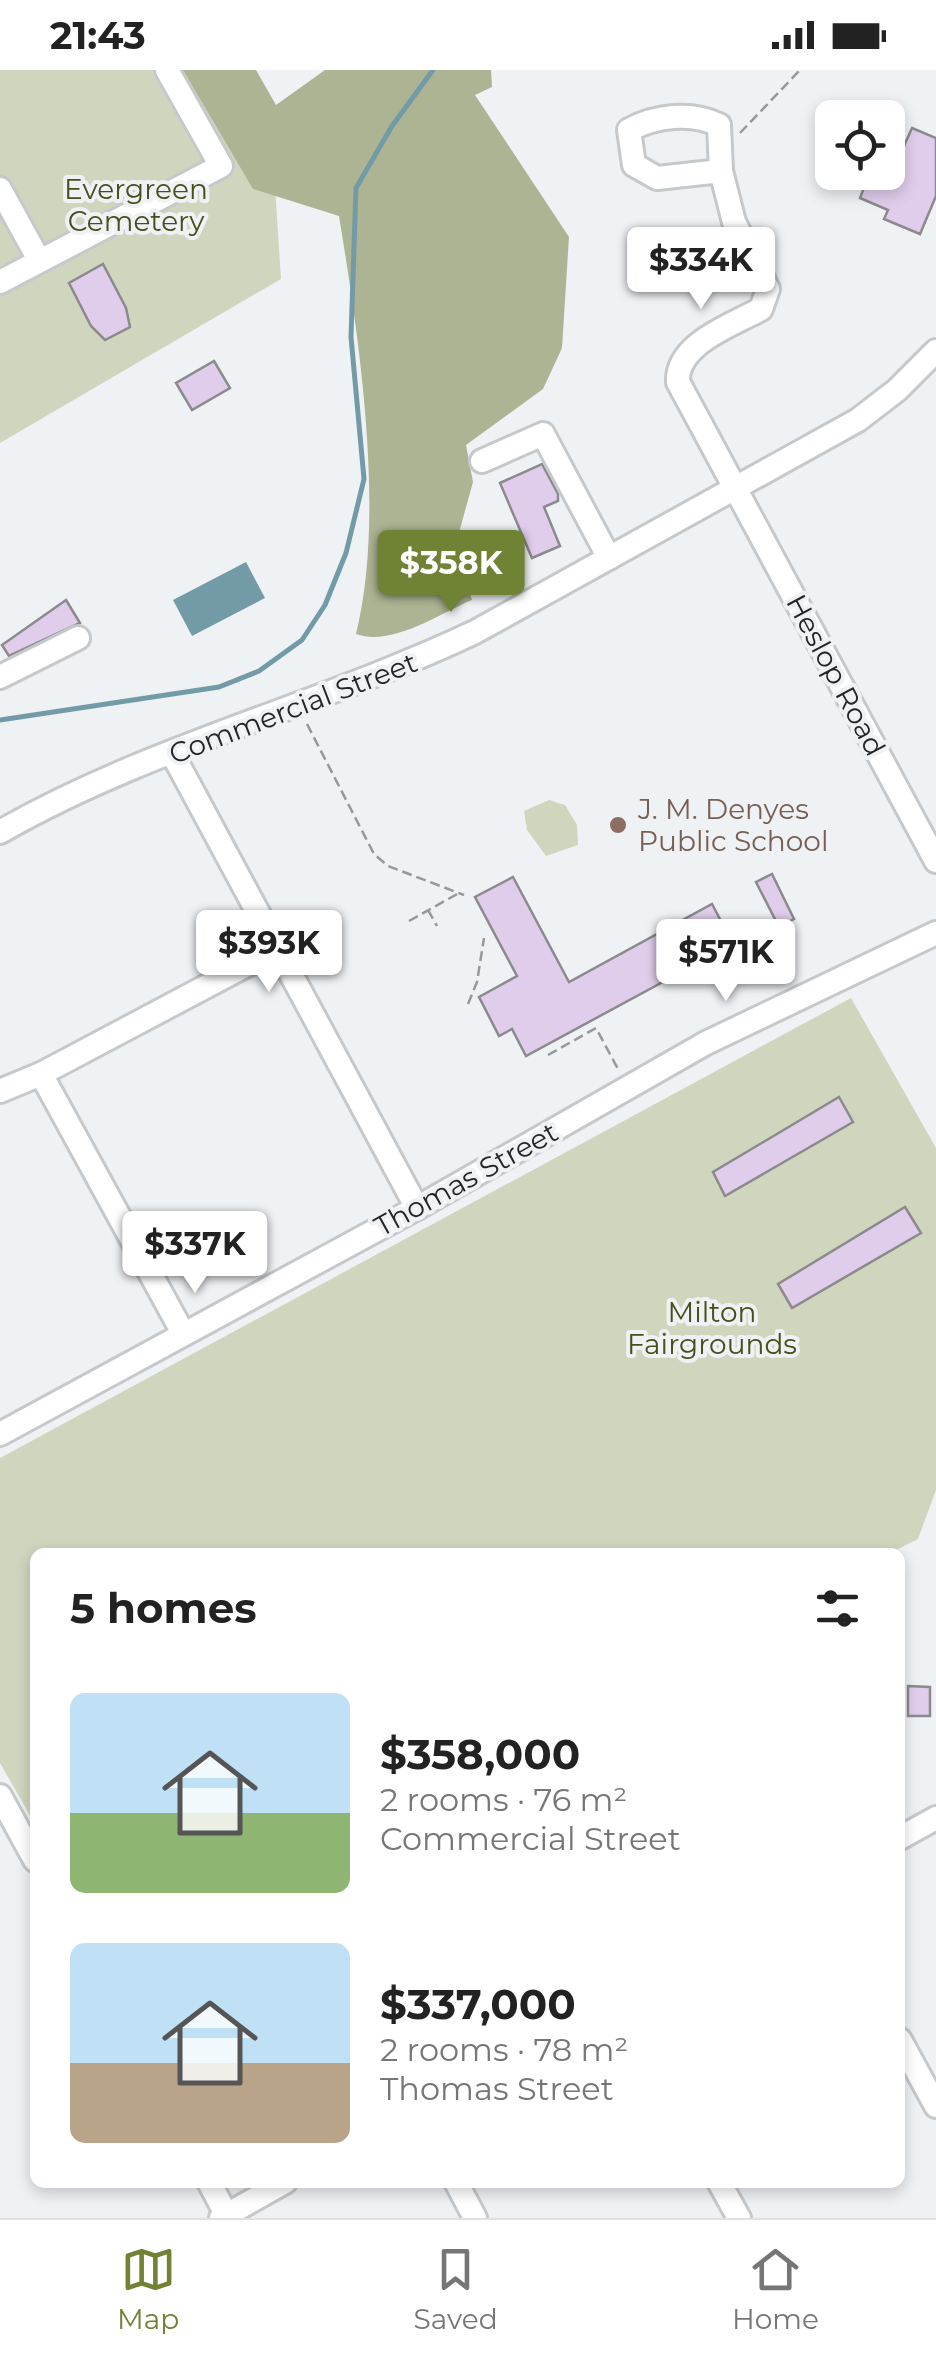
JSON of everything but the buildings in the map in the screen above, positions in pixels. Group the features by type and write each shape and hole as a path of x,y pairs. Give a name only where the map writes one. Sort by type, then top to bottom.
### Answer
{"street":[{"path":"0,282 221,166 167,70"},
{"name":"Heslop Road","path":"721,162 734,222 768,289 761,309 687,353 677,367 678,382 936,861"},
{"path":"0,189 38,260"},
{"name":"Commercial Street","path":"0,832 106,779 431,654 858,420 933,362"},
{"path":"482,461 543,434 609,558"},
{"path":"0,677 78,638"},
{"path":"173,755 274,950 417,1208"},
{"name":"Thomas Street","path":"0,1434 417,1208 706,1043 936,933"},
{"path":"0,1091 41,1074 274,950"},
{"path":"41,1074 183,1333"},
{"path":"0,1796 30,1851"},
{"path":"905,1835 936,1818"},
{"path":"905,2049 936,2106"},
{"path":"212,2188 225,2217 275,2188"},
{"path":"459,2188 476,2218"},
{"path":"722,2188 739,2218"}],"path":[{"path":"721,162 800,70"},
{"path":"297,705 374,854 388,866 462,894 409,921"},
{"path":"428,910 437,926"},
{"path":"468,1004 477,982 484,938"},
{"path":"548,1055 596,1028 628,1088"}],"green space":[{"name":"Evergreen Cemetery","path":"0,70 231,70 273,155 281,279 0,443"},
{"path":"183,70 256,70 276,105 325,70 491,70 492,87 475,95 569,237 562,348 543,389 466,445 473,482 455,547 472,600 399,633 370,637 356,634 365,586 369,481 361,370 339,216 253,189"},
{"path":"549,800 565,805 577,825 578,845 546,856 527,830 524,811"},
{"name":"Milton Fairgrounds","path":"851,998 936,1148 936,1490 918,1539 900,1548 30,1548 30,1815 0,1763 0,1458"}],"water":[{"path":"246,562 265,598 192,636 173,600"}],"waterway":[{"path":"0,720 219,687 259,671 302,640 325,605 346,553 364,479 351,337 356,188 392,126 433,70"}],"place":[{"name":"J. M. Denyes Public School","path":"618,825"}]}
